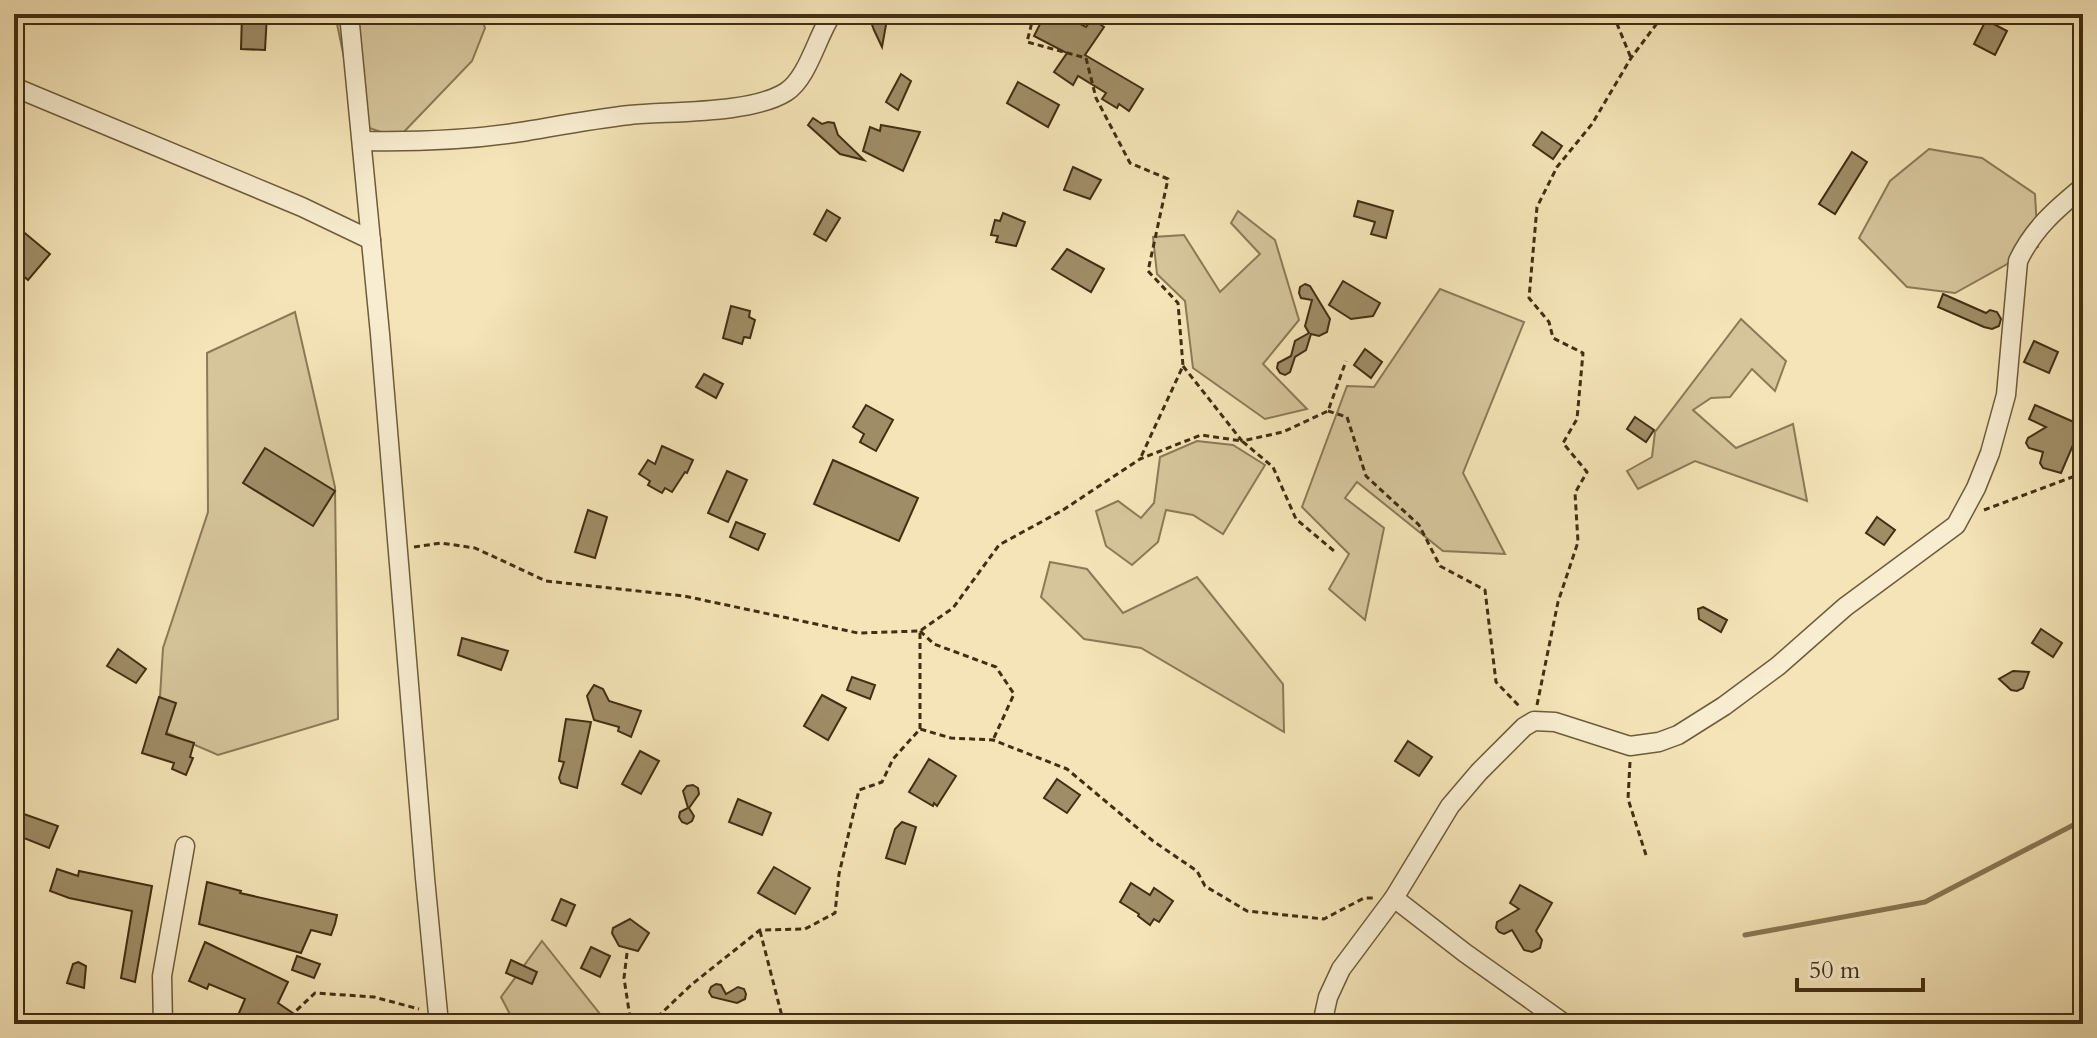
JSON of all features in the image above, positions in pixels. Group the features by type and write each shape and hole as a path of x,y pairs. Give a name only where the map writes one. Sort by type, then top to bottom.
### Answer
{"street":[{"path":"349,14 363,141 439,1020"},
{"path":"363,141 430,141 519,132 630,115 754,104 776,97 795,84 832,14"},
{"path":"14,87 302,207 371,240"},
{"path":"1322,1024 1328,997 1341,969 1394,898 1457,797 1524,727 1534,721 1555,722 1630,746 1659,742 1678,735 1778,666 1856,599 1956,525 1990,453 2006,395 2018,261 2025,245 2043,222 2083,187"},
{"path":"163,1024 162,976 185,846"},
{"path":"1394,898 1565,1024"}],"path":[{"path":"1034,14 1027,42 1086,58 1096,98 1130,163 1168,179 1148,271 1178,303 1183,366 1140,459"},
{"path":"1613,14 1631,58"},
{"path":"1534,721 1558,602 1578,542 1575,493 1587,472 1563,443 1577,419 1583,353 1553,338 1549,322 1529,298 1537,207 1557,167 1592,124 1631,58 1664,14"},
{"path":"1328,411 1346,361"},
{"path":"1183,366 1242,441 1273,467 1296,519 1334,551"},
{"path":"399,548 441,543 475,548 546,581 684,596 858,633 920,631 953,608 999,545 1063,510 1140,459 1201,435 1242,441 1283,432 1328,411 1347,417 1366,476 1419,525 1440,566 1485,590 1496,682 1534,721"},
{"path":"1983,511 1997,503 2083,473"},
{"path":"650,1024 691,985 760,930 805,929 835,913 839,874 859,790 882,782 893,759 920,729 920,631"},
{"path":"920,631 934,644 996,667 1014,694 993,740"},
{"path":"920,729 951,738 993,740 1067,769 1153,841 1197,871 1205,886 1247,911 1324,919 1364,898 1394,898"},
{"path":"1630,746 1628,799 1646,855"},
{"path":"760,930 784,1024"},
{"path":"627,953 624,978 631,1024"},
{"path":"282,1024 315,993 388,999 439,1020"}],"shaded area":[{"path":"340,14 480,14 485,28 472,61 398,138 358,124 337,24"},
{"path":"1929,149 1982,158 2035,194 2038,247 1955,293 1907,287 1859,238 1890,181"},
{"path":"1238,211 1275,240 1299,320 1263,364 1307,409 1265,419 1193,368 1185,301 1157,274 1153,237 1184,235 1220,292 1260,254 1231,223"},
{"path":"1440,289 1524,322 1463,473 1505,554 1443,551 1357,482 1345,498 1384,528 1365,620 1329,589 1349,554 1302,507 1347,386 1374,387"},
{"path":"295,312 335,487 338,719 218,755 158,729 163,648 208,512 207,353"},
{"path":"1741,319 1786,361 1775,391 1752,369 1730,397 1711,398 1693,410 1736,448 1793,424 1807,501 1695,461 1638,489 1627,471 1652,457 1655,432"},
{"path":"1197,441 1233,445 1265,465 1223,534 1193,515 1166,510 1158,542 1132,565 1106,546 1096,511 1118,501 1141,518 1154,503 1160,457"},
{"path":"1050,562 1087,569 1123,613 1197,577 1283,684 1284,732 1141,648 1084,639 1041,597"},
{"path":"542,941 608,1024 515,1024 501,997"}],"building":[{"path":"242,14 267,14 265,50 241,49"},
{"path":"868,14 888,14 882,47 874,30"},
{"path":"1045,14 1061,14 1086,27 1092,19 1104,27 1085,55 1143,89 1129,111 1102,99 1106,93 1078,76 1073,85 1054,72 1067,53 1034,36"},
{"path":"1986,20 2007,31 1995,55 1974,44"},
{"path":"901,74 911,81 898,110 886,102"},
{"path":"1018,82 1059,105 1048,127 1007,103"},
{"path":"813,118 822,124 834,123 838,135 864,160 840,154 808,125"},
{"path":"881,125 920,132 903,171 863,151 870,127 880,131"},
{"path":"1542,132 1562,146 1553,159 1533,145"},
{"path":"1852,152 1867,162 1835,214 1819,204"},
{"path":"1073,167 1101,180 1090,199 1064,190"},
{"path":"1358,201 1393,211 1386,238 1371,234 1375,222 1354,216"},
{"path":"827,210 840,218 826,241 814,234"},
{"path":"1003,213 1025,222 1016,246 996,242 998,236 991,235 995,220 1000,221"},
{"path":"14,224 50,254 28,280 14,268"},
{"path":"1067,249 1104,269 1091,292 1052,269"},
{"path":"1343,281 1380,303 1373,316 1351,319 1329,305"},
{"path":"1305,284 1310,286 1330,319 1327,332 1319,336 1311,334 1306,350 1295,357 1290,372 1285,375 1277,368 1278,363 1291,356 1295,341 1309,333 1305,326 1312,300 1301,298 1299,293 1300,287"},
{"path":"1943,294 1986,313 1990,310 1997,312 2001,319 1999,326 1992,329 1984,327 1938,307"},
{"path":"731,306 750,311 749,317 755,320 750,338 744,337 742,344 723,338"},
{"path":"2034,341 2058,352 2049,373 2024,362"},
{"path":"1365,349 1382,362 1371,378 1354,365"},
{"path":"704,374 723,384 716,398 696,387"},
{"path":"866,405 893,420 876,451 860,442 864,434 853,427"},
{"path":"2035,405 2083,426 2083,441 2076,438 2061,473 2043,468 2040,463 2043,452 2029,448 2026,443 2028,438 2046,427 2029,419"},
{"path":"1635,417 1654,430 1646,442 1627,429"},
{"path":"662,446 693,460 672,492 665,488 662,493 648,485 650,481 639,474 648,460 655,464"},
{"path":"265,448 335,491 313,526 243,483"},
{"path":"833,460 918,498 899,541 814,504"},
{"path":"727,471 747,480 728,522 708,513"},
{"path":"588,510 607,517 595,558 575,552"},
{"path":"1877,517 1895,530 1884,545 1866,533"},
{"path":"736,522 765,534 758,550 730,537"},
{"path":"1703,607 1727,620 1721,632 1699,619 1698,609"},
{"path":"2041,629 2062,643 2053,657 2032,643"},
{"path":"462,638 508,651 501,670 458,655"},
{"path":"118,649 146,669 136,683 107,666"},
{"path":"2013,671 2029,672 2023,688 2017,691 2011,690 1999,679"},
{"path":"852,677 875,685 870,699 847,690"},
{"path":"594,685 603,689 609,701 641,711 631,737 618,731 619,727 594,720 587,696"},
{"path":"822,695 846,708 828,740 804,726"},
{"path":"159,697 176,703 166,734 194,743 190,757 193,758 186,775 172,769 174,763 142,753"},
{"path":"566,719 591,722 577,788 561,783 559,778 564,762 559,761"},
{"path":"1408,741 1432,757 1419,776 1395,761"},
{"path":"640,751 659,761 641,794 622,784"},
{"path":"929,759 956,776 937,806 909,792"},
{"path":"1057,779 1080,795 1067,813 1044,798"},
{"path":"693,785 698,788 699,794 689,808 694,816 687,824 679,817 680,812 688,808 683,791"},
{"path":"738,799 771,813 762,835 729,822"},
{"path":"21,813 58,826 49,848 16,835"},
{"path":"902,822 916,827 905,864 886,858 895,829"},
{"path":"774,867 810,888 795,914 758,893"},
{"path":"57,869 78,876 79,871 152,886 135,982 121,978 132,911 50,891"},
{"path":"207,882 240,893 337,915 331,935 311,930 301,953 199,924"},
{"path":"1131,883 1150,895 1154,888 1173,901 1159,922 1154,919 1150,925 1120,902"},
{"path":"1520,885 1552,903 1536,931 1542,940 1540,948 1532,952 1524,950 1512,930 1504,934 1496,928 1497,922 1519,909 1510,903"},
{"path":"561,899 575,905 566,926 552,920"},
{"path":"630,919 649,933 638,951 619,946 612,933 613,928"},
{"path":"205,942 288,982 278,1003 309,1024 274,1024 259,1014 255,1024 236,1020 245,999 209,984 207,989 189,981"},
{"path":"591,947 610,956 600,977 581,968"},
{"path":"297,956 320,964 314,978 292,970"},
{"path":"511,960 537,972 532,984 506,973"},
{"path":"78,962 86,966 84,988 67,983 73,964"},
{"path":"716,984 721,985 726,994 738,987 744,989 745,999 737,1003 712,997 709,992"}],"waterway":[{"path":"1745,935 1925,902 2083,820"}]}
